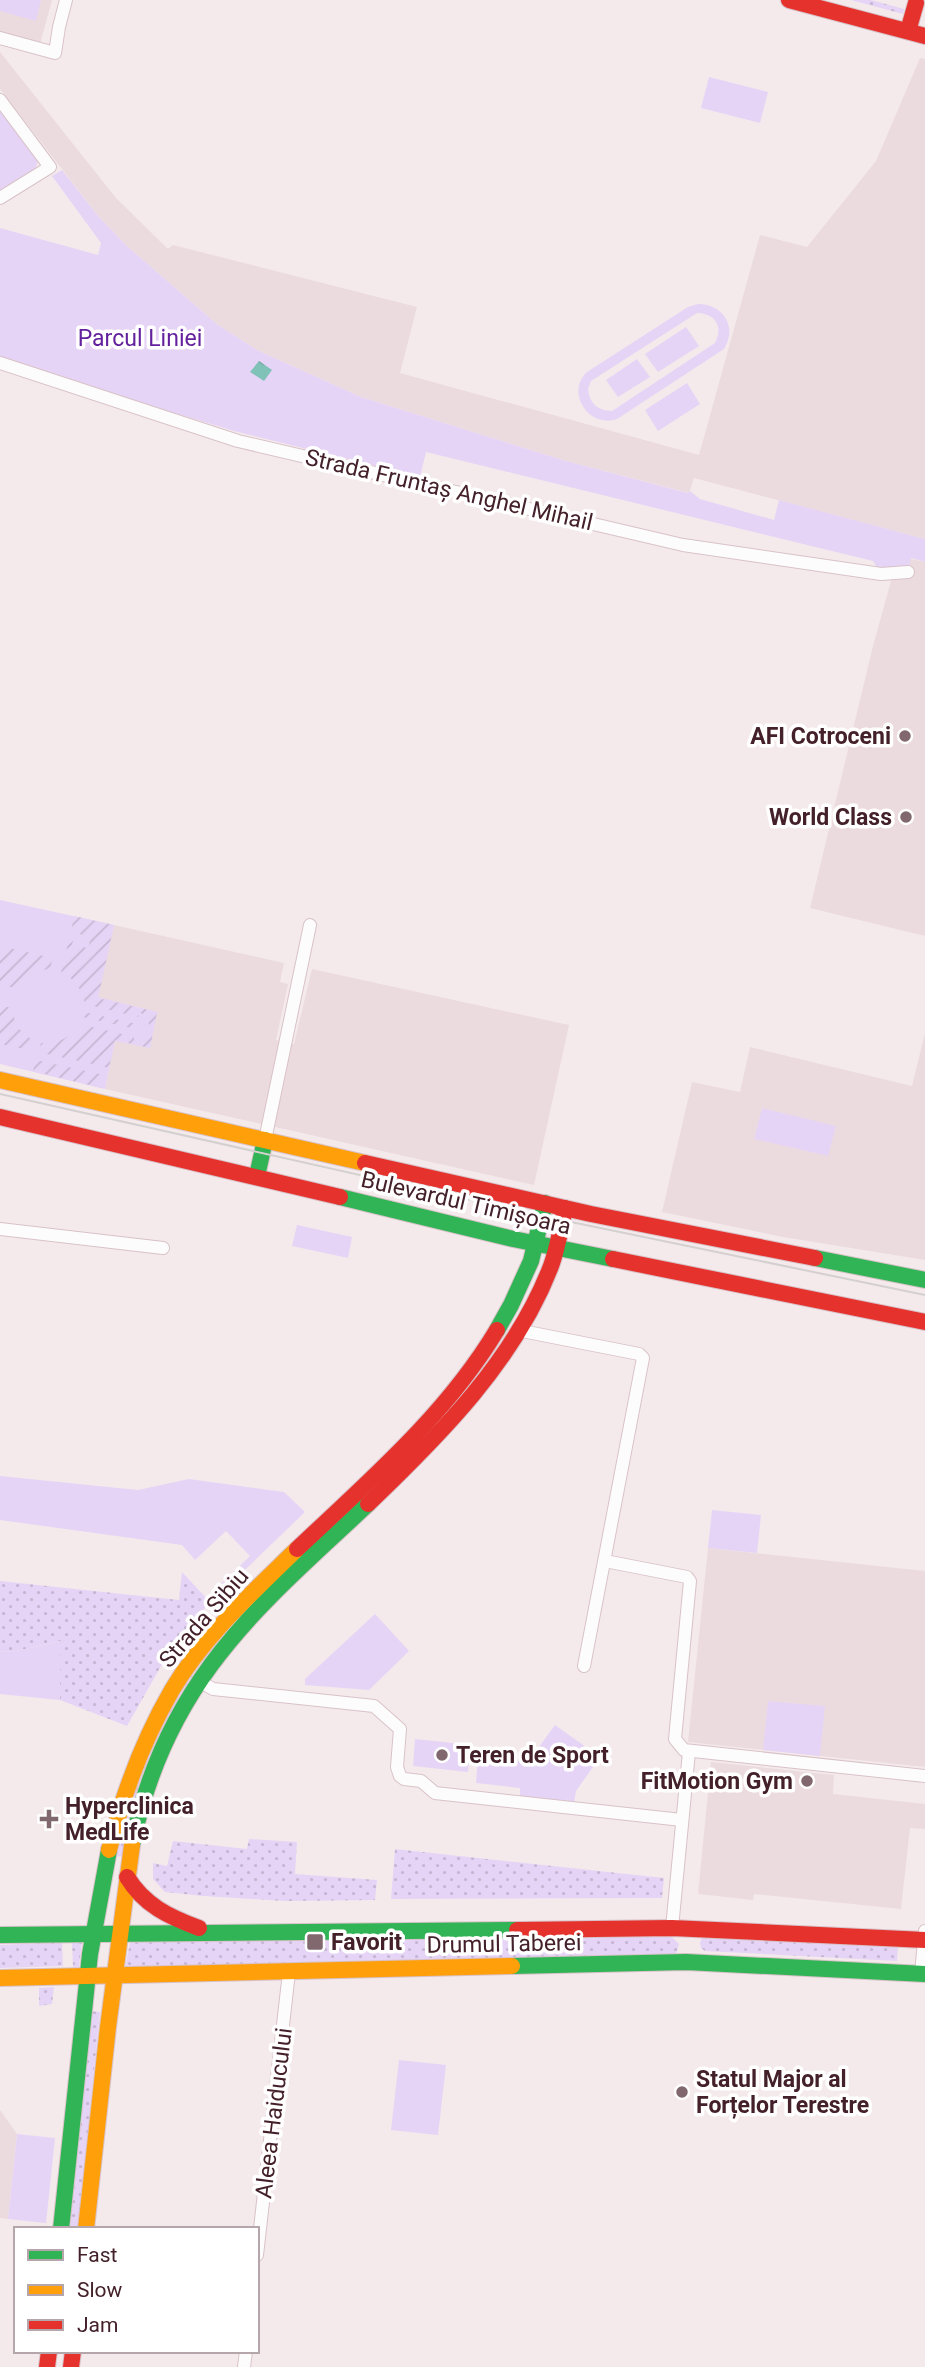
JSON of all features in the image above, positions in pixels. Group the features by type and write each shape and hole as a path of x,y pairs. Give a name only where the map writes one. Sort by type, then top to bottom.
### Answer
{"main road":[{"path":"789,0 925,36"},
{"path":"908,31 915,3"},
{"name":"Bulevardul Timișoara","path":"1,1085 265,1140 565,1208 925,1280"},
{"name":"Bulevardul Timișoara","path":"0,1117 536,1244 925,1322"},
{"path":"257,1176 265,1140"},
{"name":"Strada Sibiu","path":"61,2227 92,1934 107,1861 130,1782 148,1738 173,1690 200,1650 231,1614 397,1451 463,1380 516,1296 532,1259 545,1203"},
{"name":"Strada Sibiu","path":"86,2227 127,1877 135,1831 161,1753 199,1681 242,1626 386,1486 446,1424 478,1386 517,1330 545,1279 565,1208"},
{"path":"127,1877 138,1894 157,1910 212,1933"},
{"name":"Drumul Taberei","path":"0,1935 212,1933 683,1942 925,1937"},
{"name":"Drumul Taberei","path":"0,1978 289,1972 683,1942 923,1973"}],"street":[{"path":"0,38 55,53 58,27 66,0"},
{"path":"0,100 50,167 0,198"},
{"name":"Strada Fruntaș Anghel Mihail","path":"0,363 238,440 683,545 881,574 908,572"},
{"path":"265,1140 310,925"},
{"path":"0,1229 163,1248"},
{"path":"517,1330 639,1354 643,1358 584,1665"},
{"path":"605,1561 687,1577 690,1581 675,1740 679,1747 689,1752 925,1776"},
{"path":"199,1681 214,1689 374,1706 400,1729 397,1767 400,1776 404,1780 421,1781 435,1793 682,1820"},
{"path":"683,1942 682,1820 689,1752"},
{"path":"923,1973 925,1937"},
{"name":"Aleea Haiducului","path":"259,2237 289,1972"}],"shaded area":[{"path":"0,0 52,0 40,44 0,33"},
{"path":"0,52 116,198 168,249 173,245 417,307 400,373 699,455 760,235 807,247 876,161 920,58 925,59 925,539 694,478 689,493 566,461 361,397 257,350 218,325 127,246 99,217 0,89"},
{"path":"898,556 925,562 925,936 810,908 873,646"},
{"path":"114,925 284,963 280,982 288,984 276,1040 294,1044 312,969 569,1025 534,1185 105,1089 115,1040 157,1012 97,998"},
{"path":"925,1033 925,1260 783,1237 662,1212 692,1082 740,1092 750,1047 912,1086"},
{"path":"708,1548 925,1571 925,1767 688,1742"},
{"path":"711,1762 834,1775 833,1794 925,1804 925,1829 910,1828 901,1909 754,1894 753,1900 698,1894"},
{"path":"0,2110 17,2134 8,2219 0,2218"}],"green space":[{"path":"0,0 41,0 36,21 0,11"},
{"path":"851,0 871,0 904,9 903,14"},
{"path":"709,77 768,92 760,123 701,108"},
{"path":"0,106 39,155 35,172 0,190"},
{"name":"Parcul Liniei","path":"62,170 99,217 127,246 218,325 257,350 361,397 566,461 688,493 690,491 700,499 774,520 779,500 925,539 925,562 911,558 908,572 881,574 873,561 426,452 420,477 234,431 0,360 0,228 98,255 101,243 52,176"},
{"path":"707,305 721,312 729,325 728,341 724,349 617,419 607,421 589,414 579,398 578,389 587,372 688,307","holes":["697,313 713,318 718,326 715,343 612,411 598,408 590,399 588,389 591,381"]},
{"path":"686,327 699,346 658,372 645,354"},
{"path":"637,359 650,377 618,397 606,380"},
{"path":"687,383 700,404 658,431 645,410"},
{"path":"0,900 114,925 98,997 157,1012 150,1048 115,1041 105,1089 0,1064"},
{"path":"74,916 114,925 98,998 157,1012 150,1048 115,1040 109,1068 38,1052 41,1043 63,1039 80,1024 134,1037 134,1041 144,1038 150,1030 148,1019 140,1012 138,1017 85,1004 77,985 61,972 69,940 73,941 72,945 88,948 91,937 75,933 74,937 70,936"},
{"path":"0,946 53,958 50,969 30,974 15,988 0,985"},
{"path":"0,1005 11,1008 17,1027 32,1040 29,1050 0,1044"},
{"path":"84,1012 137,1024 135,1029 83,1017"},
{"path":"36,1060 104,1075 101,1088 33,1071"},
{"path":"762,1108 836,1126 828,1156 754,1139"},
{"path":"297,1225 352,1237 348,1258 292,1246"},
{"path":"0,1476 138,1490 189,1479 284,1492 305,1512 224,1590 220,1585 250,1556 226,1531 195,1560 182,1545 0,1520"},
{"path":"712,1510 761,1515 757,1553 708,1548"},
{"path":"182,1572 210,1602 173,1645 127,1726 60,1700 60,1641 12,1652 0,1651 0,1581 179,1600"},
{"path":"375,1614 409,1651 369,1690 305,1685 305,1679"},
{"path":"61,1641 60,1700 0,1694 0,1651 12,1652"},
{"path":"198,1661 122,1856 118,1857 116,1855 135,1783 145,1755"},
{"path":"768,1701 825,1706 820,1756 763,1750"},
{"path":"555,1725 600,1757 576,1791 574,1803 520,1797 520,1788 476,1783 478,1756 528,1762"},
{"name":"Teren de Sport","path":"415,1739 471,1745 468,1772 413,1766"},
{"path":"249,1839 297,1842 295,1874 377,1880 375,1900 285,1901 203,1896 165,1892 153,1879 153,1863 167,1866 173,1841 247,1849"},
{"path":"395,1849 664,1878 662,1898 391,1899"},
{"path":"671,1936 679,1944 676,1954 669,1956 345,1961 125,1968 130,1942"},
{"path":"702,1937 898,1946 897,1961 705,1951 701,1948"},
{"path":"62,1942 63,1966 0,1968 0,1945"},
{"path":"72,1942 82,1942 79,1967 73,1968"},
{"path":"54,1987 52,2004 39,2006 39,1988"},
{"path":"90,2011 100,2012 78,2227 67,2227"},
{"path":"399,2060 446,2065 438,2135 391,2130"},
{"path":"17,2134 55,2138 46,2223 8,2219"}],"water":[{"path":"259,361 272,370 264,381 250,372"}],"tram line":[{"path":"0,1094 542,1216 925,1295"}],"traffic: fast":[{"path":"257,1176 265,1140"},
{"path":"340,1197 513,1239 613,1259"},
{"path":"497,1330 531,1261 545,1203"},
{"path":"815,1258 925,1280"},
{"path":"132,1845 152,1774 172,1728 197,1685 246,1622 368,1504"},
{"path":"61,2227 90,1954 109,1850"},
{"path":"0,1935 517,1930"},
{"path":"512,1966 686,1962 925,1974"}],"traffic: slow":[{"path":"0,1080 365,1163"},
{"path":"109,1850 135,1768 172,1690 214,1633 297,1549"},
{"path":"86,2227 108,2027 132,1845"},
{"path":"0,1978 512,1966"}],"traffic: jam":[{"path":"789,0 925,36"},
{"path":"908,31 916,3"},
{"path":"0,1117 340,1197"},
{"path":"365,1163 591,1214 815,1258"},
{"path":"368,1504 448,1423 473,1394 517,1333 551,1266 565,1208"},
{"path":"613,1259 925,1322"},
{"path":"297,1549 430,1419 477,1361 497,1330"},
{"path":"127,1877 149,1903 199,1928"},
{"path":"517,1930 672,1928 925,1940"},
{"path":"47,2367 49,2353"},
{"path":"71,2367 73,2353"}],"place":[{"name":"AFI Cotroceni","path":"905,736"},
{"name":"World Class","path":"906,817"},
{"name":"Teren de Sport","path":"442,1755"},
{"name":"FitMotion Gym","path":"807,1781"},
{"name":"Hyperclinica MedLife","path":"49,1819"},
{"name":"Favorit","path":"315,1942"},
{"name":"Statul Major al Forțelor Terestre","path":"682,2092"}]}
